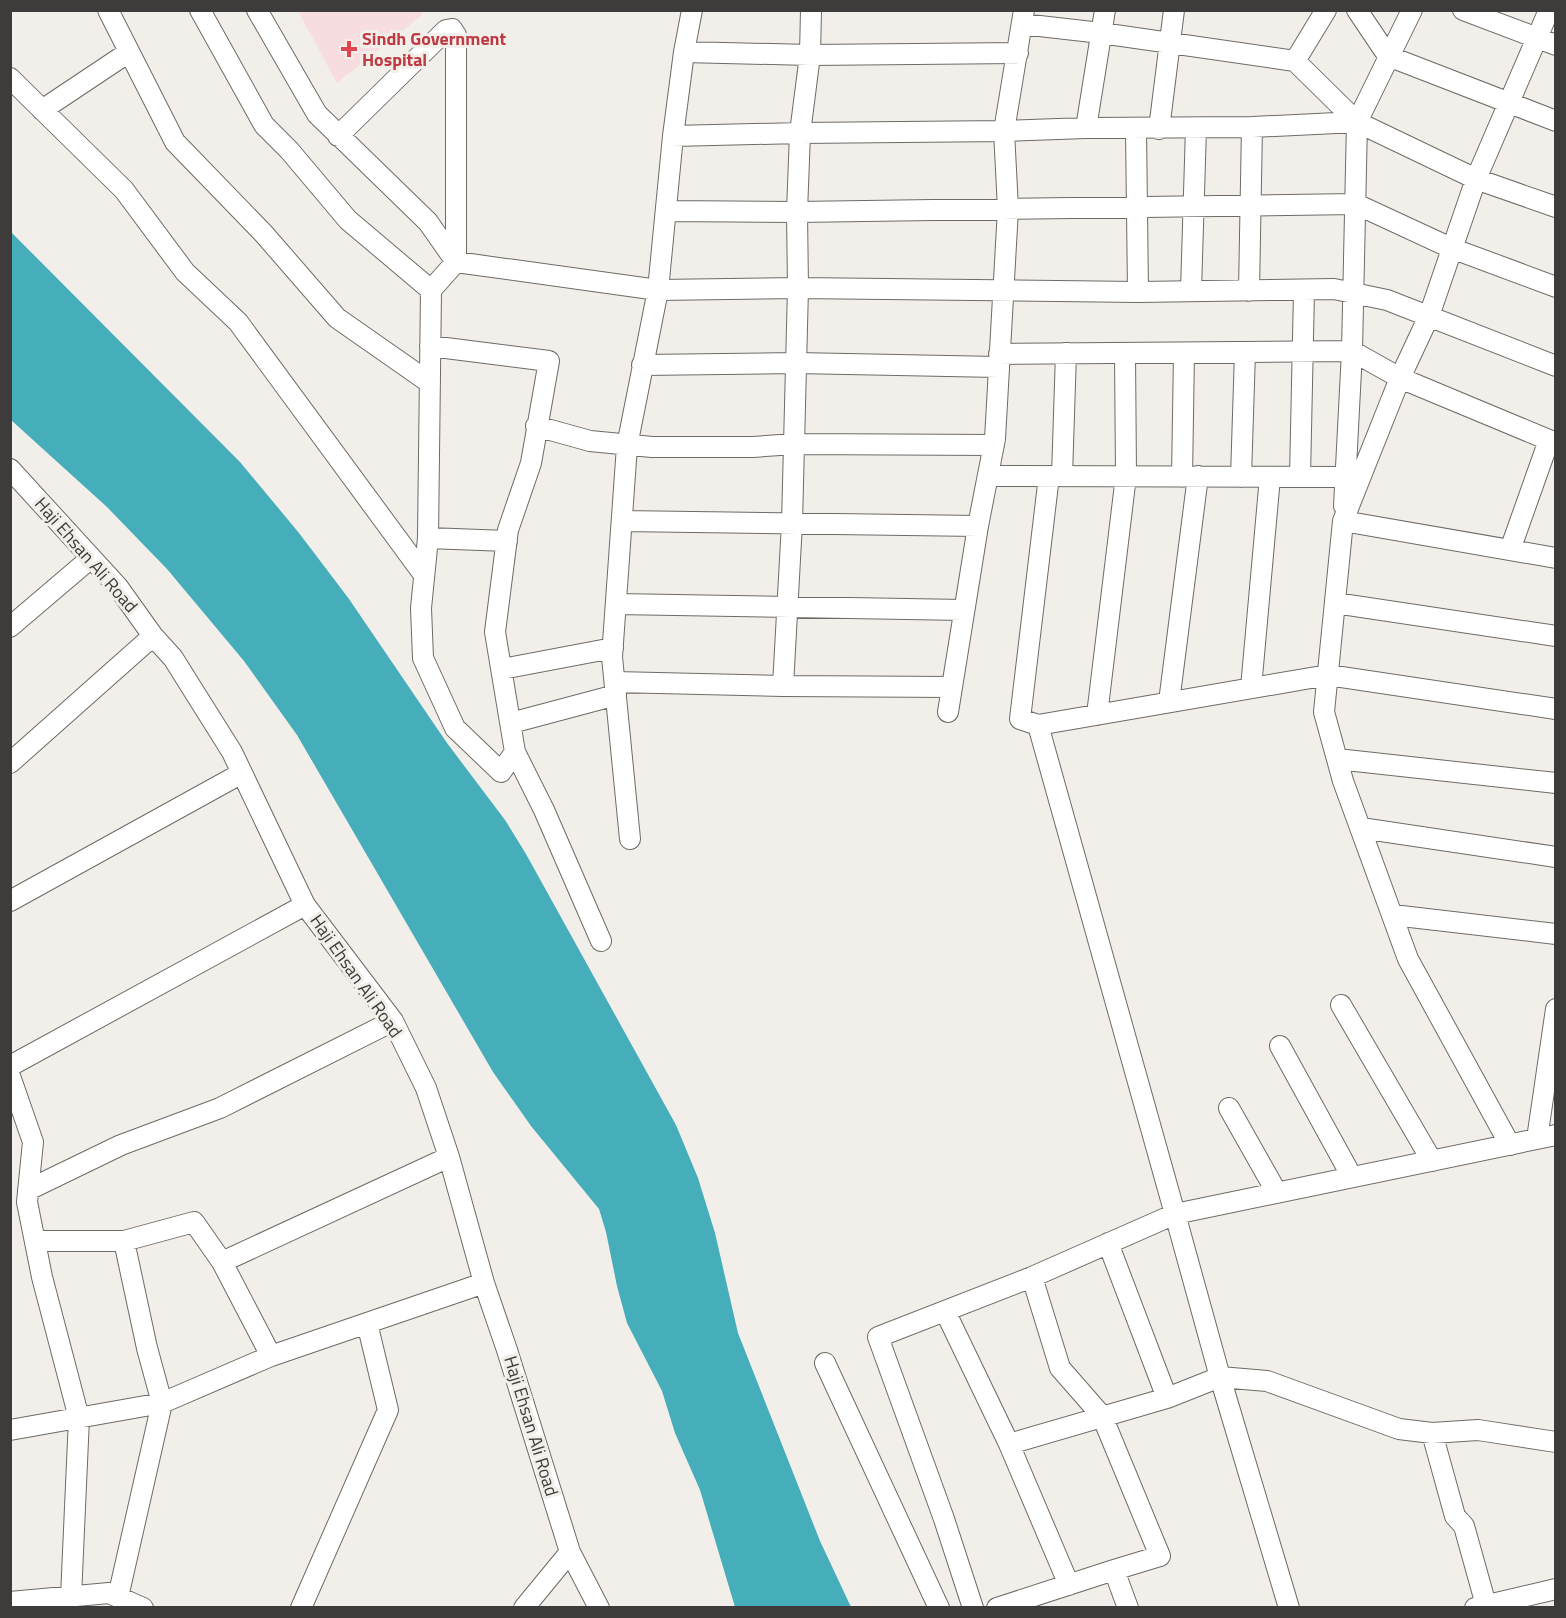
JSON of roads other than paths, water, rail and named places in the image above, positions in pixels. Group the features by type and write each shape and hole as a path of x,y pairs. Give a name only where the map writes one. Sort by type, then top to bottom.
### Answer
{"street":[{"path":"108,10 176,142 264,234 337,318 430,383"},
{"path":"200,10 264,125 289,150 348,220 431,290"},
{"path":"257,10 316,114 428,222 456,262 658,290 798,288 1138,292 1334,290 1387,300 1556,366"},
{"path":"630,839 613,648 627,446 658,290 673,136 692,10"},
{"path":"783,686 792,523 800,133 810,55 811,10"},
{"path":"1086,128 1105,10"},
{"path":"1159,129 1174,10"},
{"path":"1295,61 1326,10"},
{"path":"1357,10 1388,56 1556,121"},
{"path":"1412,10 1357,122 1352,351 1343,521 1324,711 1343,781 1408,958 1510,1145"},
{"path":"1463,10 1547,42"},
{"path":"1343,521 1400,378 1429,316 1476,179 1510,103 1547,42 1549,10"},
{"path":"948,712 978,526 994,445 1008,209 1004,131 1023,17 1101,33 1295,61 1357,122 1476,179 1556,207"},
{"path":"338,136 446,30 452,29 456,35 456,262 431,290 428,538 421,608 423,658 455,728 501,772 515,752"},
{"path":"42,110 129,52"},
{"path":"684,52 810,55 1018,53"},
{"path":"10,78 124,190 185,272 238,322 424,575"},
{"path":"673,136 1086,128 1159,129 1357,122"},
{"path":"1249,291 1252,127"},
{"path":"1191,291 1196,128"},
{"path":"1136,129 1138,292"},
{"path":"666,211 797,212 1356,204 1451,248 1556,287"},
{"path":"1300,477 1304,291"},
{"path":"430,346 549,361 531,463 508,530 495,632 515,752 544,810 601,942"},
{"path":"642,365 999,361 1066,354 1352,351 1400,378 1552,441 1510,550"},
{"path":"1169,702 1190,476 1184,352"},
{"path":"1241,477 1245,352"},
{"path":"1097,715 1126,476 1125,353"},
{"path":"1066,354 1055,476 1020,719 1038,725 1328,675 1556,709"},
{"path":"536,426 590,441 627,446 994,445"},
{"path":"988,476 1345,477"},
{"path":"1251,688 1270,477"},
{"name":"Haji Ehsan Ali Road","path":"14,481 118,587 153,636 174,658 232,752 305,905 393,1021 426,1088 449,1157 484,1283 570,1552 599,1608"},
{"path":"622,520 978,526"},
{"path":"1343,521 1556,558"},
{"path":"428,538 507,541"},
{"path":"10,627 91,558"},
{"path":"1335,603 1556,636"},
{"path":"616,604 964,610"},
{"path":"10,764 153,636"},
{"path":"502,669 613,648"},
{"path":"511,723 615,688 952,687"},
{"path":"1038,725 1220,1377 1289,1608"},
{"path":"1337,759 1556,783"},
{"path":"10,901 242,773"},
{"path":"1361,828 1556,856"},
{"path":"10,1066 305,905"},
{"path":"1393,915 1556,934"},
{"path":"1341,1005 1432,1161"},
{"path":"973,1608 944,1519 878,1337 1032,1277 1175,1214 1546,1137 1556,1009"},
{"path":"28,1190 121,1146 220,1108 393,1021"},
{"path":"1280,1046 1352,1177"},
{"path":"10,1076 33,1142 27,1202 42,1277 79,1418 71,1597"},
{"path":"1229,1108 1277,1193"},
{"path":"222,1262 449,1157"},
{"path":"35,1240 124,1241 194,1222 222,1262 271,1356"},
{"path":"118,1597 162,1403 147,1348 124,1241"},
{"path":"1108,1243 1167,1398"},
{"path":"997,1608 1160,1556 1102,1416 1060,1368 1032,1277"},
{"path":"10,1430 162,1403 271,1356 484,1283"},
{"path":"945,1311 1009,1444 1069,1585"},
{"path":"301,1608 388,1410 367,1323"},
{"path":"825,1363 939,1608"},
{"path":"1009,1444 1167,1398 1220,1377 1267,1381 1399,1429 1432,1433 1478,1430 1556,1442"},
{"path":"1432,1433 1455,1516 1464,1526 1481,1606 1556,1589"},
{"path":"524,1608 570,1552"},
{"path":"1114,1570 1128,1608"},
{"path":"10,1602 109,1593 143,1608"}],"water":[{"path":"10,231 240,462 299,533 349,599 447,743 505,820 526,854 676,1125 698,1178 715,1233 738,1333 820,1541 851,1607 735,1607 700,1490 675,1433 662,1391 627,1323 599,1209 531,1126 493,1072 297,735 244,661 167,569 107,507 11,420"}],"place":[{"name":"Sindh Government Hospital","path":"349,49"}]}
